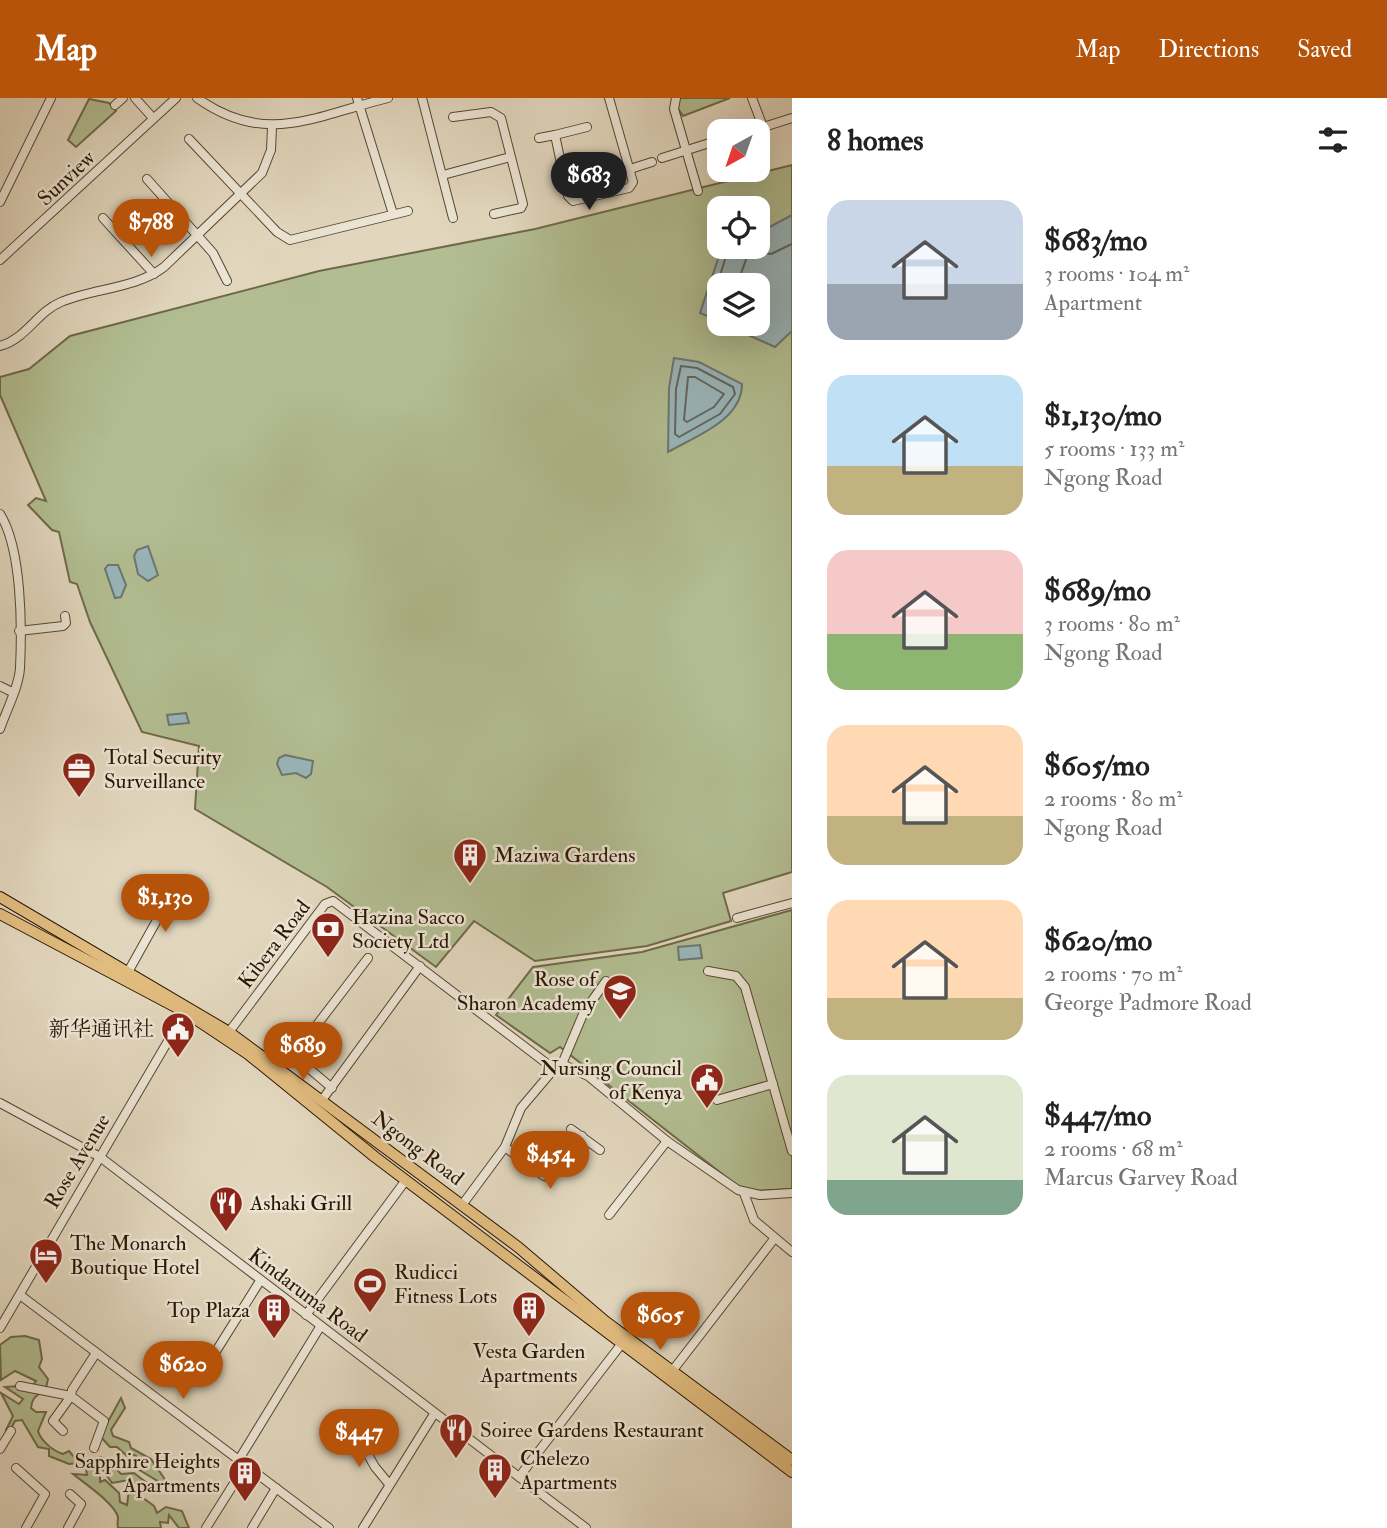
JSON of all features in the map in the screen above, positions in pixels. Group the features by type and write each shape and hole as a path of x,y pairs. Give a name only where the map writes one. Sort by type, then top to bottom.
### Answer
{"main road":[{"name":"Ngong Road","path":"0,897 229,1032 518,1247 606,1321 792,1460"},
{"name":"Ngong Road","path":"0,914 185,1012 266,1068 375,1157 792,1472"},
{"path":"375,1157 375,1146 385,1147"},
{"path":"509,1258 518,1257 518,1247"}],"street":[{"name":"Sunview","path":"0,202 51,98"},
{"path":"116,105 122,98"},
{"path":"135,98 153,118"},
{"name":"Sunview","path":"0,260 176,98"},
{"path":"197,98 235,120 272,127 358,102 388,98"},
{"path":"422,98 453,218"},
{"path":"555,135 571,201 629,188 633,179 609,98"},
{"path":"676,98 674,109 688,149 698,191"},
{"path":"752,98 760,119"},
{"path":"358,102 393,214"},
{"path":"453,117 491,112 499,116 523,204 521,208 494,214"},
{"path":"770,125 792,118"},
{"path":"0,346 13,341 61,302 154,274 242,196 265,168 273,142 272,127"},
{"path":"539,138 587,127"},
{"path":"189,139 276,232 290,240 408,211"},
{"path":"662,158 707,143"},
{"path":"443,175 510,157"},
{"path":"630,169 652,162"},
{"path":"147,180 219,261 227,281"},
{"path":"103,218 154,274"},
{"path":"0,514 8,528 15,554 20,669 0,729"},
{"path":"19,631 63,626 66,623 65,616"},
{"path":"0,687 12,692"},
{"path":"128,972 162,911 184,883"},
{"name":"Kibera Road","path":"229,1032 327,902 338,902 420,966 558,1066 587,1076 667,1141 744,1193"},
{"path":"737,918 792,902"},
{"path":"292,1054 368,958"},
{"path":"322,1101 420,966"},
{"path":"708,971 736,976 745,987 792,1151"},
{"path":"462,1205 505,1147 521,1108 558,1066 583,1015 606,981"},
{"name":"Rose Avenue","path":"0,1328 185,1012"},
{"path":"272,1064 284,1049 332,1087"},
{"path":"717,1100 773,1084"},
{"name":"Kindaruma Road","path":"0,1103 100,1157 585,1528"},
{"path":"571,1129 600,1150"},
{"path":"505,1147 544,1176 550,1177 582,1136"},
{"path":"609,1215 667,1141"},
{"path":"306,1315 406,1180"},
{"path":"792,1193 744,1193 754,1220 792,1252"},
{"path":"673,1370 775,1239"},
{"path":"196,1377 213,1356 260,1281"},
{"path":"20,1295 329,1528"},
{"path":"206,1528 221,1509 242,1463 320,1327"},
{"path":"520,1477 623,1342"},
{"path":"63,1431 53,1421 96,1353"},
{"path":"20,1385 71,1396 104,1420 94,1448"},
{"path":"363,1528 434,1414"},
{"path":"0,1449 12,1431"},
{"path":"356,1434 375,1467 389,1484"},
{"path":"16,1468 45,1494 26,1528"},
{"path":"252,1528 276,1488"},
{"path":"68,1528 81,1504 70,1494"}],"green space":[{"path":"676,98 730,98 683,116 675,104"},
{"path":"89,99 109,103 116,111 76,147 68,140"},
{"path":"792,165 792,872 723,893 731,921 647,946 535,961 474,921 436,967 327,887 195,809 199,746 142,732 90,622 77,584 70,582 59,532 52,530 28,505 36,498 46,501 0,395 0,377 29,369 70,336 319,271 535,229 724,182 770,182 770,170"},
{"path":"792,910 792,1189 753,1191 740,1188 560,1047 550,1053 496,1015 533,967 642,952"},
{"path":"25,1336 39,1340 42,1359 39,1367 48,1379 46,1388 34,1398 31,1408 36,1412 46,1412 38,1431 55,1451 63,1454 69,1451 79,1463 69,1464 49,1456 49,1449 38,1447 22,1420 15,1421 10,1430 6,1430 13,1416 1,1393 19,1404 23,1399 5,1387 33,1385 36,1381 15,1371 1,1380 0,1345 11,1337"},
{"path":"121,1398 125,1408 111,1430 113,1436 129,1442 131,1448 151,1459 166,1481 166,1486 136,1468 136,1456 129,1453 127,1456 117,1447 110,1447 100,1436"},
{"path":"101,1457 121,1474 134,1473 147,1483 143,1488 129,1480 112,1483 100,1466 100,1482 105,1480 119,1493 120,1502 127,1505 129,1490 154,1506 157,1513 166,1507 182,1511 189,1528 179,1528 169,1515 168,1523 160,1522 161,1528 118,1528 118,1517 111,1506 73,1474 87,1475 86,1468 95,1469 94,1461"}],"water":[{"path":"792,215 792,331 775,347 751,336 770,336 770,273 713,273 718,259 770,259 770,227"},
{"path":"707,292 707,316 700,313"},
{"path":"674,358 699,362 742,384 740,397 726,417 716,426 668,452 669,388"},
{"path":"148,546 158,575 148,581 138,574 134,556 137,550"},
{"path":"108,565 118,565 126,585 121,597 115,598 105,569"},
{"path":"186,713 189,723 169,725 167,715"},
{"path":"285,755 313,761 311,774 306,778 296,773 282,775 277,764 279,758"},
{"path":"700,945 702,958 679,960 678,947"}],"place":[{"name":"Total Security Surveillance","path":"79,799"},
{"name":"Maziwa Gardens","path":"470,885"},
{"name":"Hazina Sacco Society Ltd","path":"328,959"},
{"name":"Rose of Sharon Academy","path":"620,1021"},
{"name":"新华通讯社","path":"178,1059"},
{"name":"Nursing Council of Kenya","path":"707,1110"},
{"name":"Ashaki Grill","path":"226,1233"},
{"name":"The Monarch Boutique Hotel","path":"46,1285"},
{"name":"Rudicci Fitness Lots","path":"370,1314"},
{"name":"Vesta Garden Apartments","path":"529,1338"},
{"name":"Top Plaza","path":"274,1340"},
{"name":"Soiree Gardens Restaurant","path":"456,1460"},
{"name":"Chelezo Apartments","path":"495,1500"},
{"name":"Sapphire Heights Apartments","path":"245,1503"}]}
